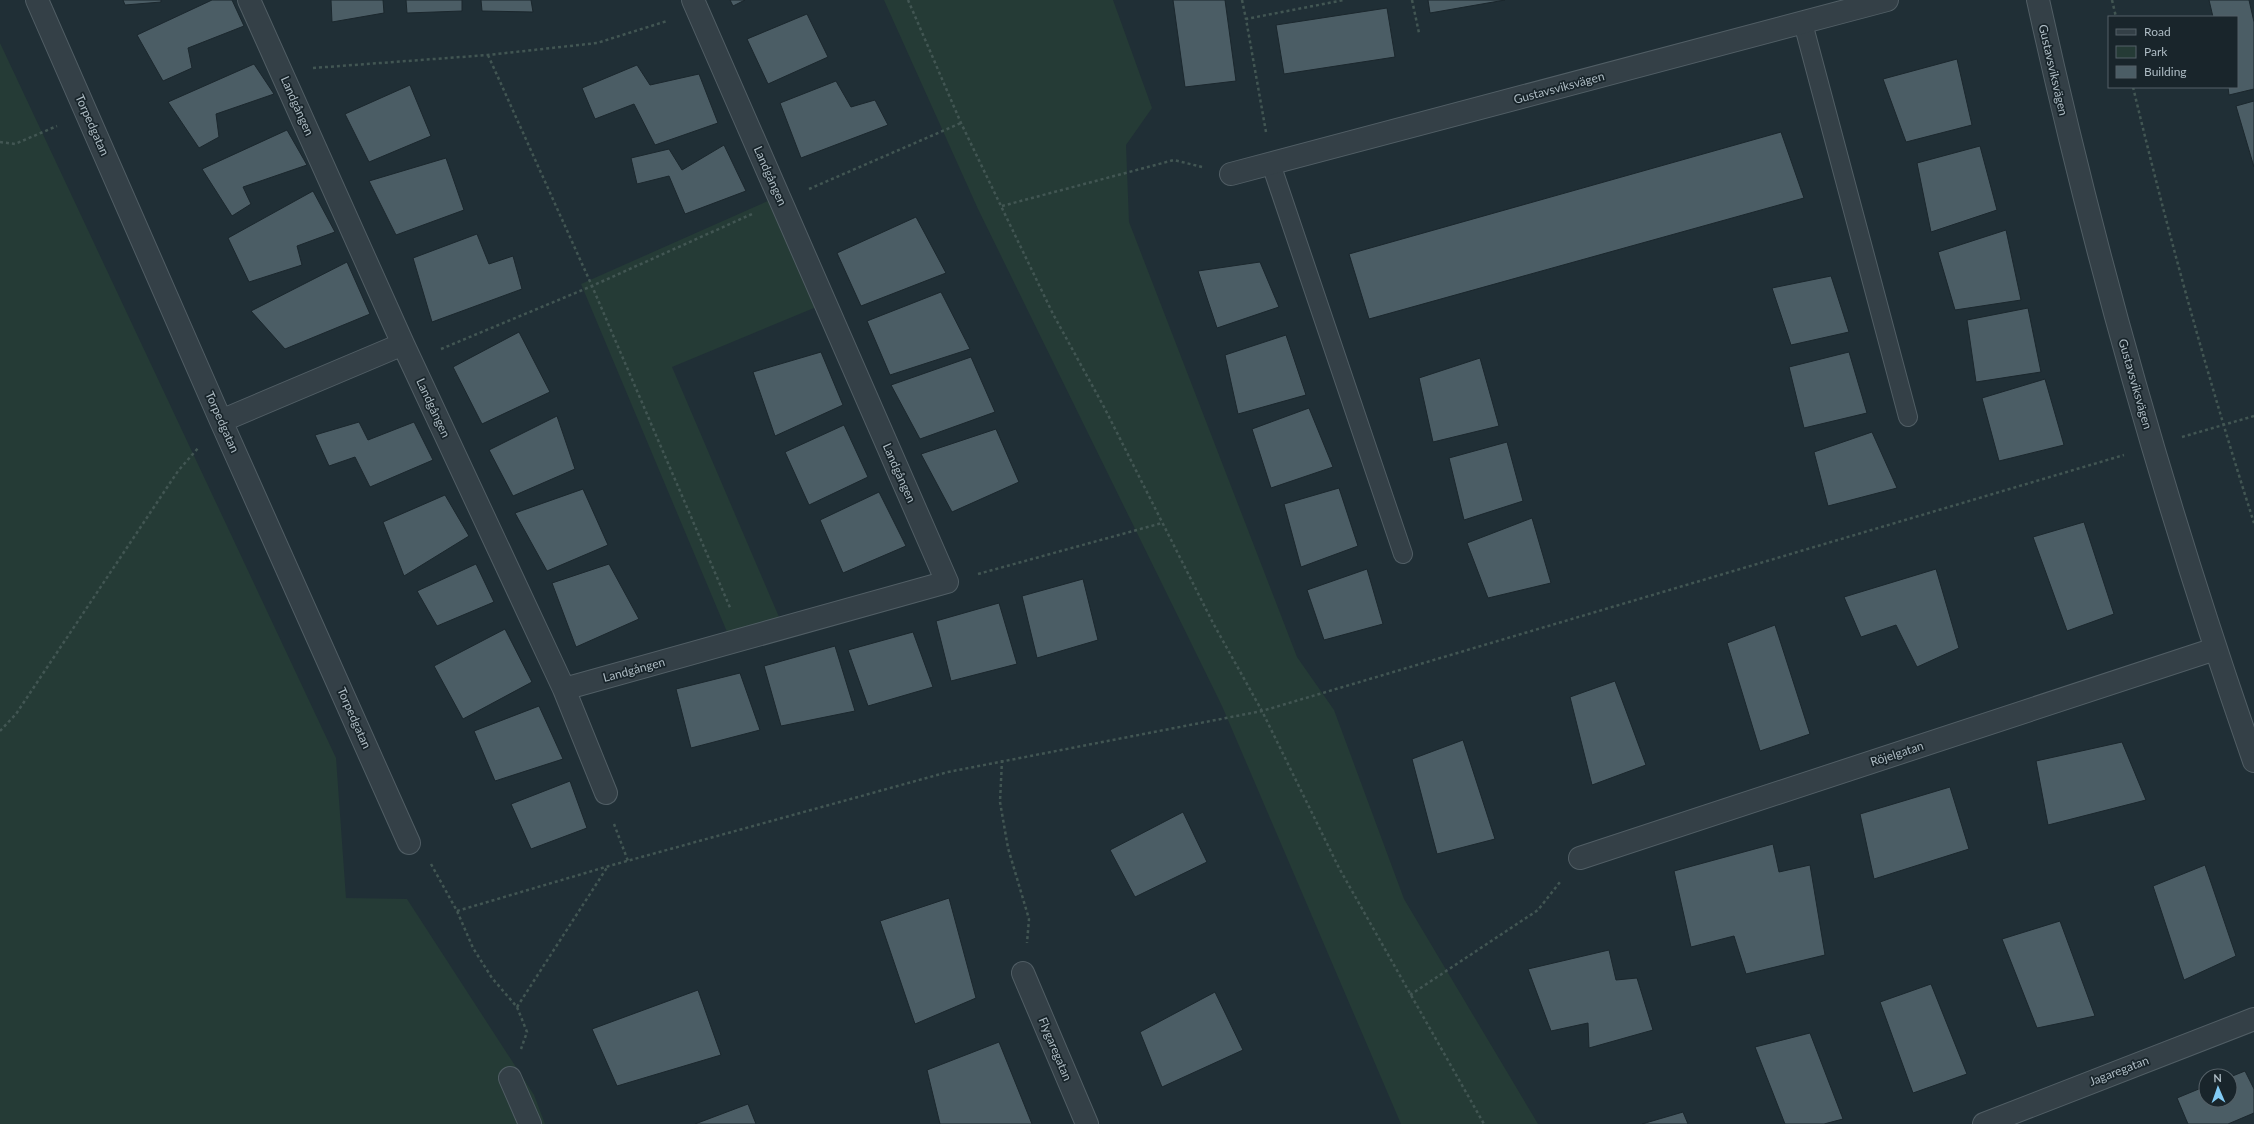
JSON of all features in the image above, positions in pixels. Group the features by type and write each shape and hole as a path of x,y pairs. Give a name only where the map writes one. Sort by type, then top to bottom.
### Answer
{"street":[{"name":"Torpedgatan","path":"38,0 221,421 410,842"},
{"name":"Landgången","path":"249,0 407,353 564,689 606,793"},
{"name":"Gustavsviksvägen","path":"1231,174 1886,0"},
{"name":"Gustavsviksvägen","path":"2038,0 2082,187 2152,446 2215,649 2254,761"},
{"name":"Landgången","path":"564,689 744,640 947,582 695,5"},
{"path":"221,421 407,353"},
{"name":"Röjelgatan","path":"1580,858 2215,649"},
{"name":"Flygaregatan","path":"1023,973 1087,1124"},
{"name":"Jagaregatan","path":"1984,1124 2254,1018"},
{"path":"510,1078 530,1124"}],"lane":[{"path":"1803,23 1908,417"},
{"path":"1271,164 1403,554"}],"path":[{"path":"908,0 961,123 1053,314 1104,407 1213,622 1262,711 1339,868 1484,1124"},
{"path":"1242,0 1271,164"},
{"path":"1246,19 1344,0"},
{"path":"1412,0 1419,33"},
{"path":"2112,0 2116,16"},
{"path":"280,70 488,55 597,43 695,5"},
{"path":"488,55 592,286 744,640"},
{"path":"2133,88 2187,299 2223,425 2254,523"},
{"path":"0,142 15,144 87,113"},
{"path":"407,353 592,286 780,201 961,123"},
{"path":"1002,206 1174,160 1231,174"},
{"path":"457,911 609,866 948,772 1002,760 1262,711 2254,416"},
{"path":"0,731 16,714 178,471 221,421"},
{"path":"947,582 1162,523"},
{"path":"1002,760 1000,802 1008,848 1029,919 1023,973"},
{"path":"606,793 606,804 628,861"},
{"path":"410,842 432,865 457,911 473,948 492,978 517,1007 527,1032 510,1078"},
{"path":"1410,995 1538,910 1580,858"},
{"path":"517,1007 609,866"}],"green space":[{"path":"884,0 1113,0 1152,108 1126,145 1129,222 1297,657 1334,710 1404,899 1538,1124 1401,1124 1222,706 978,209"},
{"path":"0,43 336,758 346,898 407,899 534,1095 545,1124 0,1124"},
{"path":"779,196 826,303 672,367 782,624 730,639 581,284"}],"building":[{"path":"123,0 161,0 161,2 125,5"},
{"path":"212,0 232,0 244,26 188,48 192,68 163,81 137,35"},
{"path":"331,0 383,0 384,13 332,22"},
{"path":"406,0 462,0 462,11 407,13"},
{"path":"481,0 531,0 533,12 482,11"},
{"path":"730,0 745,0 733,6"},
{"path":"1173,0 1225,0 1236,81 1185,87"},
{"path":"1428,0 1505,0 1430,13"},
{"path":"2209,0 2249,0 2254,22 2254,89 2229,95 2228,88 2238,88 2238,16 2213,16"},
{"path":"1387,8 1395,57 1284,74 1276,25"},
{"path":"807,14 828,57 768,84 747,39"},
{"path":"1957,59 1972,125 1906,142 1883,79"},
{"path":"254,64 274,94 216,114 219,137 199,148 168,102"},
{"path":"637,65 650,85 699,74 718,123 655,145 634,104 595,119 582,88"},
{"path":"836,81 851,107 875,100 888,125 801,158 780,103"},
{"path":"410,85 431,136 369,162 345,114"},
{"path":"2254,101 2254,167 2236,106"},
{"path":"287,130 307,165 243,187 251,204 232,216 202,169"},
{"path":"1781,132 1804,198 1369,319 1349,254"},
{"path":"724,145 746,191 685,214 669,176 637,184 631,158 669,149 682,170"},
{"path":"1980,146 1997,210 1931,232 1917,163"},
{"path":"446,158 464,210 396,235 369,181"},
{"path":"313,191 335,232 297,246 302,265 249,282 228,238"},
{"path":"916,217 946,273 861,306 837,253"},
{"path":"2006,230 2021,300 1955,310 1938,252"},
{"path":"477,234 489,264 513,256 522,289 432,322 413,258"},
{"path":"347,262 370,314 285,349 251,311"},
{"path":"1260,262 1279,307 1217,328 1198,271"},
{"path":"1831,276 1849,332 1791,345 1772,288"},
{"path":"941,292 970,349 890,375 867,321"},
{"path":"2028,308 2041,372 1976,382 1967,320"},
{"path":"519,332 550,392 482,424 453,367"},
{"path":"1286,335 1306,395 1238,414 1225,355"},
{"path":"821,352 843,405 775,436 753,372"},
{"path":"1849,352 1867,413 1804,428 1789,367"},
{"path":"971,357 995,412 920,439 891,385"},
{"path":"1480,358 1499,426 1433,442 1419,378"},
{"path":"2045,379 2064,445 1999,461 1982,398"},
{"path":"1309,408 1333,467 1271,488 1252,429"},
{"path":"557,416 575,469 513,496 489,450"},
{"path":"359,422 368,440 414,422 433,460 370,487 355,457 329,466 315,435"},
{"path":"844,425 868,477 809,505 785,452"},
{"path":"996,429 1019,482 952,512 921,454"},
{"path":"1872,432 1897,488 1828,506 1814,452"},
{"path":"1507,442 1523,501 1464,520 1449,458"},
{"path":"1339,488 1358,546 1301,567 1284,504"},
{"path":"583,489 608,545 547,571 515,513"},
{"path":"879,492 906,546 843,573 820,520"},
{"path":"445,495 469,536 404,576 383,522"},
{"path":"1532,518 1551,583 1488,598 1467,543"},
{"path":"2084,522 2114,614 2067,631 2033,537"},
{"path":"476,564 494,602 437,626 417,591"},
{"path":"609,564 639,619 576,647 552,583"},
{"path":"1367,569 1383,624 1324,640 1307,590"},
{"path":"1936,569 1959,648 1917,667 1896,625 1861,637 1844,597"},
{"path":"1083,579 1098,640 1037,658 1022,596"},
{"path":"999,603 1017,664 951,681 936,621"},
{"path":"1775,625 1810,734 1760,751 1727,643"},
{"path":"505,629 532,682 463,719 434,666"},
{"path":"913,632 933,687 868,706 848,650"},
{"path":"835,646 855,711 781,726 764,666"},
{"path":"740,673 760,730 691,748 676,689"},
{"path":"1615,681 1646,765 1592,785 1570,697"},
{"path":"539,706 563,759 495,781 474,731"},
{"path":"1463,740 1495,839 1437,854 1412,759"},
{"path":"2122,742 2146,800 2048,825 2036,761"},
{"path":"570,781 587,828 531,849 511,804"},
{"path":"1950,787 1969,849 1874,879 1860,814"},
{"path":"1183,812 1207,862 1135,897 1110,850"},
{"path":"1773,844 1779,872 1810,865 1825,955 1746,974 1734,936 1691,947 1674,871"},
{"path":"2205,865 2236,956 2184,980 2153,886"},
{"path":"949,898 976,998 915,1024 880,921"},
{"path":"2060,921 2095,1016 2037,1028 2002,939"},
{"path":"1609,950 1616,980 1637,978 1653,1030 1589,1048 1588,1023 1551,1031 1528,969"},
{"path":"1931,984 1967,1074 1913,1093 1880,1002"},
{"path":"698,990 721,1055 617,1086 592,1029"},
{"path":"1215,992 1243,1050 1162,1087 1140,1032"},
{"path":"1810,1033 1843,1119 1824,1124 1785,1124 1755,1047"},
{"path":"999,1042 1032,1124 940,1124 927,1070"},
{"path":"2245,1071 2254,1089 2254,1113 2228,1124 2188,1124 2177,1098 2198,1089 2198,1108 2238,1108 2238,1074"},
{"path":"748,1104 756,1124 695,1124"},
{"path":"1683,1112 1688,1124 1642,1124"}]}
